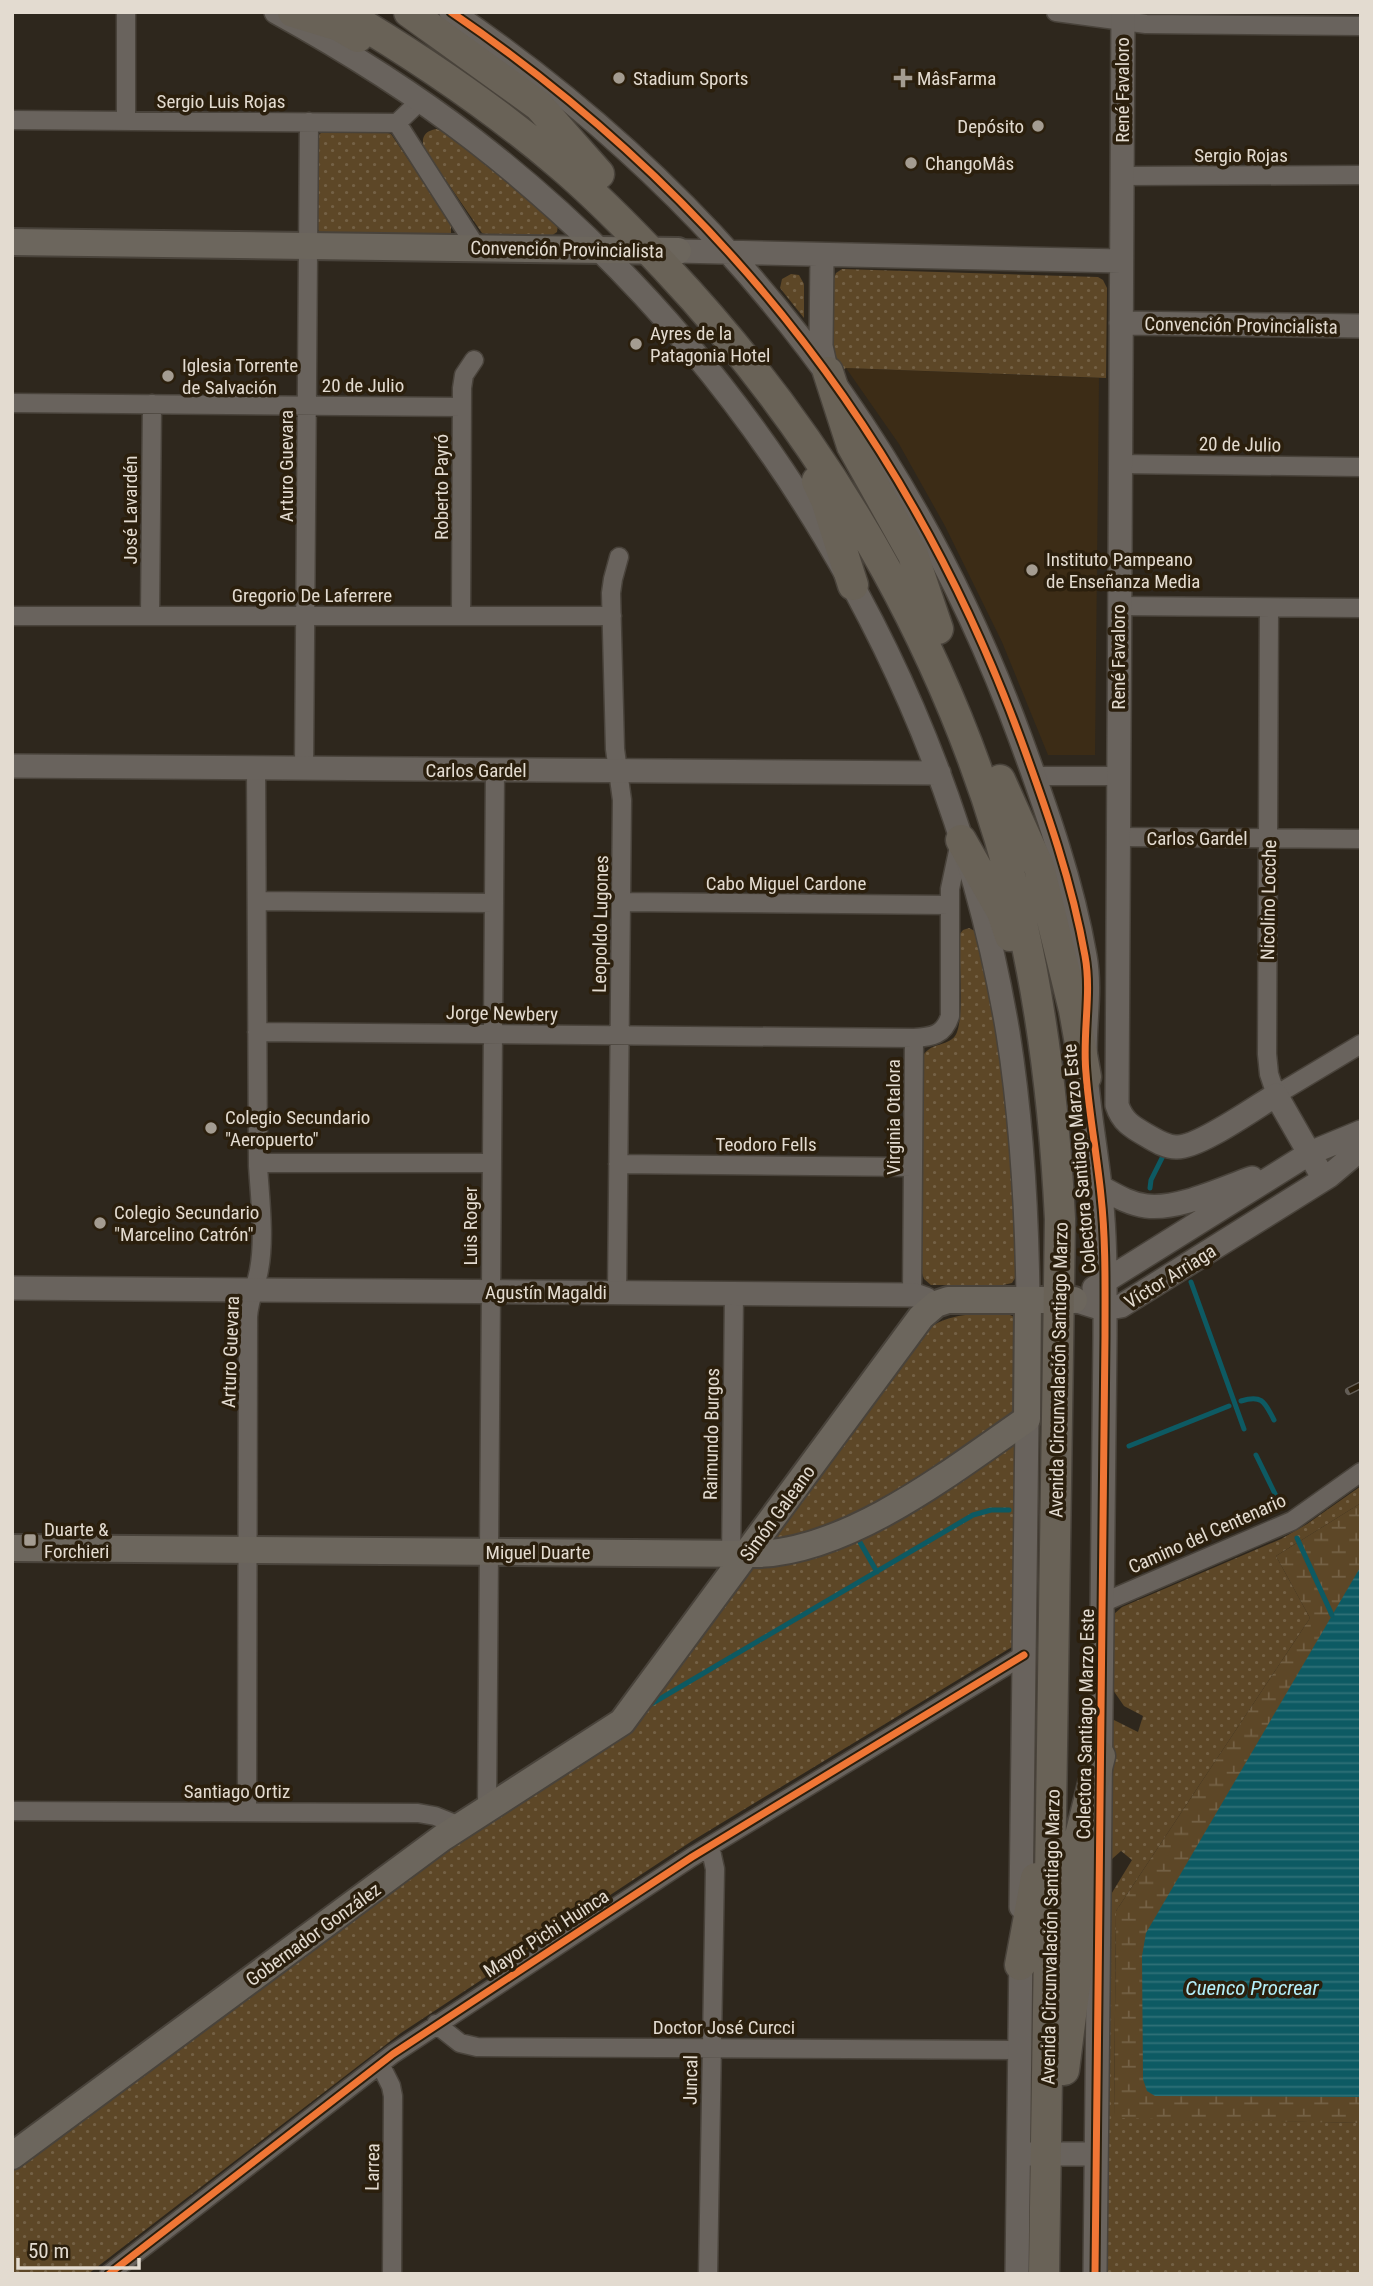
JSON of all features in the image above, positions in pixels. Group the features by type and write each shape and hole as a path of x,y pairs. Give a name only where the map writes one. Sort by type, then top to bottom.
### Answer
{"highway":[{"path":"293,12 324,20 347,30 463,106 520,133"},
{"name":"Avenida Circunvalación Santiago Marzo","path":"342,12 418,59 520,133 664,251 767,355 824,432 881,523 938,629 978,719 1000,780 1035,896 1059,1012 1072,1159 1054,1645 1042,2154 1044,2274"},
{"name":"Avenida Circunvalación Santiago Marzo","path":"380,12 503,94 599,174 664,251 711,316 772,392 836,484 887,572 942,682 986,799 1016,897 1039,1007 1054,1126 1067,1300 1063,2074 1042,2154 1060,2274"},
{"path":"409,12 539,106 599,174"},
{"path":"711,316 742,375 792,443 821,489 853,585"},
{"path":"828,372 852,446 913,555 938,629"},
{"path":"1000,780 1039,867 1072,1003 1086,1077"},
{"path":"961,840 1007,925 1027,1008 1035,1066 1054,1126"},
{"path":"1020,1965 1038,1868 1037,1732 1054,1645"},
{"path":"1063,2074 1076,1983 1080,1836 1100,1756"}],"main road":[{"name":"Convención Provincialista","path":"12,242 664,251"},
{"name":"Agustín Magaldi","path":"922,1300 1067,1300"},
{"name":"Simón Galeano","path":"622,1722 736,1561 921,1317 922,1300"},
{"path":"1027,1419 1028,1300"},
{"name":"Miguel Duarte","path":"12,1548 489,1552 736,1561 800,1548 873,1518 934,1484 1027,1419"},
{"name":"Gobernador González","path":"12,2156 460,1826 622,1722"}],"street":[{"path":"126,12 126,121"},
{"path":"276,12 420,101 477,142 532,187 599,250 673,328 732,399 797,489 853,585 903,686 939,774 961,840 993,962 1013,1068 1025,1193 1028,1300"},
{"name":"Colectora Santiago Marzo Este","path":"451,12 518,60 595,121 667,188 728,253 828,372 891,467 946,566 995,670 1057,841 1087,963 1084,1041 1086,1077 1100,1187 1105,1281 1095,2274"},
{"path":"1056,12 1123,17 1154,25 1361,26"},
{"name":"René Favaloro","path":"1123,17 1117,1100 1123,1118 1133,1128 1168,1146 1186,1147 1276,1095"},
{"path":"420,101 397,123 477,248"},
{"name":"Sergio Luis Rojas","path":"12,120 397,123"},
{"name":"Arturo Guevara","path":"304,769 309,122"},
{"name":"Sergio Rojas","path":"1121,176 1361,175"},
{"name":"Convención Provincialista","path":"664,251 1121,261"},
{"path":"822,255 821,346 828,372"},
{"name":"Convención Provincialista","path":"1121,323 1361,326"},
{"name":"Roberto Payró","path":"461,616 463,378 474,360"},
{"name":"20 de Julio","path":"12,403 462,407"},
{"name":"José Lavardén","path":"150,616 152,404"},
{"name":"20 de Julio","path":"1120,464 1361,467"},
{"name":"Leopoldo Lugones","path":"617,1293 622,800 615,749 612,584 619,557"},
{"path":"1119,606 1361,608"},
{"name":"Nicolino Locche","path":"1269,608 1267,1054 1269,1074 1276,1095 1324,1179"},
{"name":"Gregorio De Laferrere","path":"12,616 612,616"},
{"name":"Carlos Gardel","path":"12,766 939,774"},
{"name":"Arturo Guevara","path":"247,1812 248,1317 260,1264 261,1190 258,1163 256,768"},
{"name":"Luis Roger","path":"487,1809 495,770"},
{"path":"1035,776 1118,776"},
{"name":"Carlos Gardel","path":"1118,837 1361,839"},
{"name":"Virginia Otalora","path":"922,1300 913,1167 914,1038 929,1037 942,1032 950,1016 951,880 961,840"},
{"path":"257,901 494,903"},
{"name":"Cabo Miguel Cardone","path":"621,902 950,905"},
{"name":"Jorge Newbery","path":"257,1032 914,1038"},
{"path":"1276,1095 1361,1044"},
{"name":"Víctor Arriaga","path":"1067,1300 1105,1281 1310,1153 1361,1132"},
{"name":"Víctor Arriaga","path":"1067,1300 1105,1309 1121,1306 1324,1179 1361,1149"},
{"path":"258,1163 492,1163"},
{"name":"Teodoro Fells","path":"618,1164 913,1167"},
{"path":"1100,1187 1135,1203 1162,1206 1182,1202 1288,1166"},
{"name":"Agustín Magaldi","path":"12,1288 734,1293 922,1300"},
{"name":"Raimundo Burgos","path":"734,1293 736,1561"},
{"path":"1017,2274 1042,2154 1019,2050 1027,1419"},
{"name":"Camino del Centenario","path":"1102,1603 1292,1521 1361,1472"},
{"name":"Mayor Pichi Huinca","path":"109,2274 134,2266 380,2064 436,2024 710,1846 1024,1655"},
{"name":"Santiago Ortiz","path":"12,1811 424,1814 435,1815 460,1826"},
{"name":"Juncal","path":"708,2274 715,1869 710,1846"},
{"name":"Doctor José Curcci","path":"436,2024 460,2043 471,2046 1019,2050"},
{"name":"Larrea","path":"380,2064 393,2096 391,2274"},
{"path":"1042,2154 1096,2154"}],"shaded area":[{"name":"Instituto Pampeano de Enseñanza Media","path":"846,368 1099,378 1095,755 1048,755 1002,642 945,526 899,444"}],"green space":[{"path":"436,129 460,143 558,225 557,232 551,236 489,236 482,233 425,150 424,136"},
{"path":"325,130 382,131 391,134 451,223 451,233 447,236 320,234 317,227 317,136"},
{"path":"842,269 1098,277 1107,288 1106,378 846,368 839,373 833,357 833,281 836,273"},
{"path":"791,274 799,275 804,284 804,318 780,288 782,279"},
{"path":"969,928 975,931 994,1008 1010,1118 1017,1275 1012,1283 1003,1285 931,1285 924,1279 921,1270 923,1056 930,1049 955,1036 958,1029 961,1004 959,935"},
{"path":"1006,1313 1018,1323 1016,1413 936,1473 835,1526 774,1544 772,1535 925,1331 954,1317"},
{"path":"1015,1441 1012,1647 692,1841 401,2033 88,2274 12,2274 12,2170 442,1852 605,1747 747,1569"},
{"path":"1361,1486 1361,1503 1276,1556 1310,1618 1116,1911 1114,2117 1361,2123 1361,2274 1106,2274 1110,1896 1132,1860 1121,1851 1110,1858 1112,1722 1114,1720 1138,1732 1143,1716 1124,1706 1113,1690 1114,1614 1122,1607 1281,1539"},
{"name":"Cuenco Procrear","path":"1361,1503 1361,2123 1114,2118 1116,1911 1310,1618 1276,1556"}],"water":[{"name":"Cuenco Procrear","path":"1361,1566 1361,2097 1155,2096 1147,2091 1143,2079 1142,1956 1146,1933"}],"waterway":[{"path":"1150,1188 1151,1180 1165,1152"},
{"path":"1191,1282 1244,1429"},
{"path":"1241,1401 1259,1399 1274,1420"},
{"path":"1129,1446 1229,1406"},
{"path":"1256,1455 1281,1506"},
{"path":"646,1707 973,1515 991,1510 1009,1510"},
{"path":"857,1537 877,1572"},
{"path":"1297,1538 1332,1615"}],"railway":[{"path":"1349,1391 1361,1385"}],"cycle path":[{"path":"451,12 548,83 637,160 719,242 794,331 862,424 923,524 976,629 1021,740 1066,874 1080,928 1087,970 1085,1058 1101,1196 1105,1266 1095,2274"},
{"path":"109,2274 393,2054 692,1857 1024,1655"}],"place":[{"name":"Stadium Sports","path":"619,78"},
{"name":"MâsFarma","path":"903,78"},
{"name":"Depósito","path":"1038,126"},
{"name":"ChangoMâs","path":"911,163"},
{"name":"Ayres de la Patagonia Hotel","path":"636,344"},
{"name":"Iglesia Torrente de Salvación","path":"168,376"},
{"name":"Instituto Pampeano de Enseñanza Media","path":"1032,570"},
{"name":"Colegio Secundario \"Aeropuerto\"","path":"211,1128"},
{"name":"Colegio Secundario \"Marcelino Catrón\"","path":"100,1223"},
{"name":"Duarte & Forchieri","path":"30,1540"}]}
